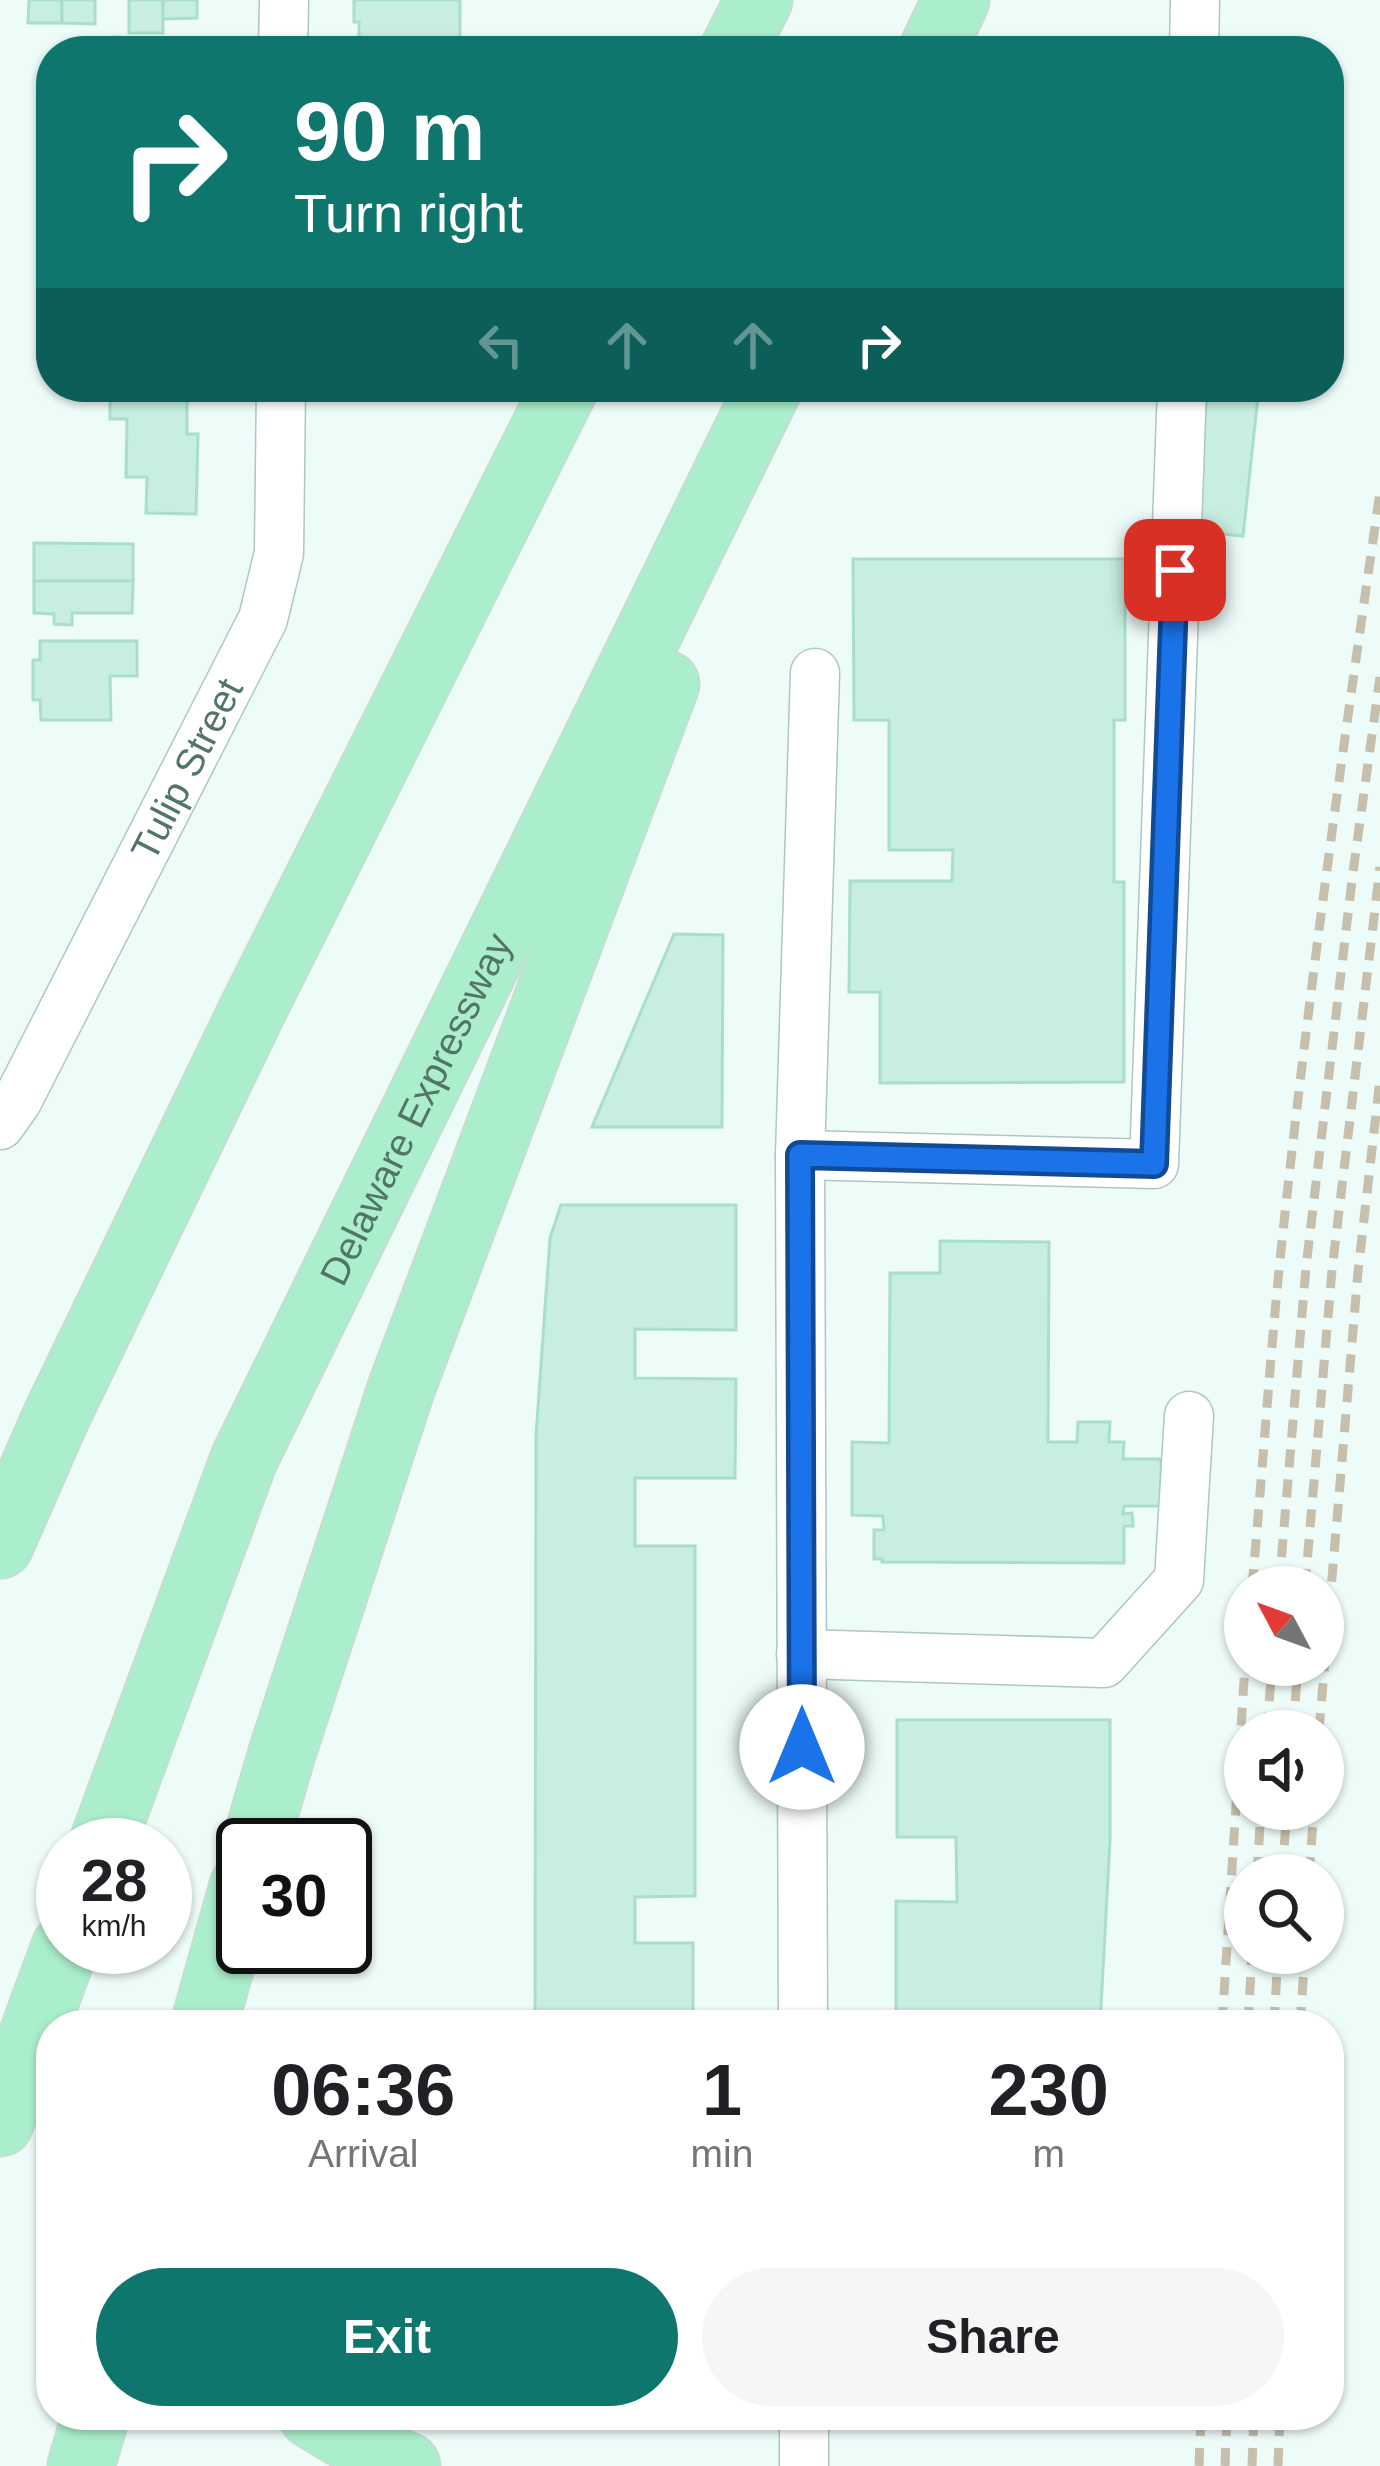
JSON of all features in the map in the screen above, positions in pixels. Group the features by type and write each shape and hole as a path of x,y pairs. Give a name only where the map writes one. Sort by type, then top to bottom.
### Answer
{"highway":[{"path":"741,36 759,0"},
{"path":"939,36 956,0"},
{"path":"0,1545 56,1417 251,1013 557,402"},
{"name":"Delaware Expressway","path":"112,1818 244,1459 762,402"},
{"path":"263,1818 400,1389 772,402"},
{"path":"42,2010 55,1974"},
{"path":"208,2010 218,1974"},
{"path":"0,2122 36,2025"},
{"path":"81,2466 92,2430"},
{"path":"337,2430 407,2466"}],"street":[{"path":"283,36 284,0"},
{"path":"1195,36 1196,0"},
{"name":"Tulip Street","path":"0,1125 28,1080 263,619 279,554 280,402"},
{"path":"800,1155 1154,1164 1181,402"},
{"path":"803,2010 800,1155 815,673"},
{"path":"801,1654 1103,1663 1179,1580 1189,1416"},
{"path":"804,2430 804,2466"}],"building":[{"path":"29,0 62,0 62,23 28,23"},
{"path":"62,0 95,0 95,24 62,23"},
{"path":"129,0 163,0 163,33 129,33"},
{"path":"163,0 197,0 197,18 163,19"},
{"path":"354,0 460,0 460,36 359,36 359,22 354,22"},
{"path":"110,402 187,402 187,434 198,434 196,514 146,513 147,477 126,477 127,419 110,419"},
{"path":"1206,402 1257,402 1243,536 1193,531"},
{"path":"34,543 133,544 133,581 34,581"},
{"path":"853,559 1125,559 1125,720 1114,720 1114,882 1124,882 1124,1082 880,1083 880,992 849,992 850,881 952,881 953,850 889,850 889,720 854,720"},
{"path":"34,581 133,581 132,613 72,613 72,625 54,624 54,614 34,613"},
{"path":"40,641 137,641 137,676 110,676 111,720 41,720 40,700 33,700 33,660 40,660"},
{"path":"674,934 723,935 722,1127 592,1127"},
{"path":"561,1205 736,1205 736,1330 635,1329 635,1378 736,1379 735,1478 635,1478 635,1546 695,1546 695,1896 635,1897 635,1943 693,1943 693,2010 535,2010 536,1435 550,1238"},
{"path":"940,1241 1049,1242 1048,1442 1077,1442 1078,1422 1110,1422 1109,1442 1124,1442 1123,1459 1161,1459 1161,1506 1124,1506 1123,1514 1132,1513 1133,1526 1124,1526 1124,1563 874,1559 874,1530 884,1530 883,1516 852,1515 852,1442 889,1443 890,1273 940,1273"},
{"path":"897,1720 1110,1720 1110,1840 1101,2010 896,2010 896,1901 957,1902 956,1837 897,1837"}],"railway":[{"path":"1254,1566 1291,1164 1380,492"},
{"path":"1281,1566 1306,1267 1380,677"},
{"path":"1307,1566 1332,1270 1380,867"},
{"path":"1321,1710 1358,1272 1380,1079"},
{"path":"1223,2010 1244,1686"},
{"path":"1269,1710 1270,1686"},
{"path":"1295,1710 1296,1686"},
{"path":"1258,1854 1260,1830"},
{"path":"1284,1854 1285,1830"},
{"path":"1311,1854 1312,1830"},
{"path":"1249,2010 1251,1974"},
{"path":"1275,2010 1277,1974"},
{"path":"1301,2010 1304,1974"},
{"path":"1199,2466 1200,2430"},
{"path":"1225,2466 1226,2430"},
{"path":"1252,2466 1253,2430"},
{"path":"1278,2466 1279,2430"}],"route":[{"path":"802,1747 800,1155 1154,1164 1175,570"}]}
